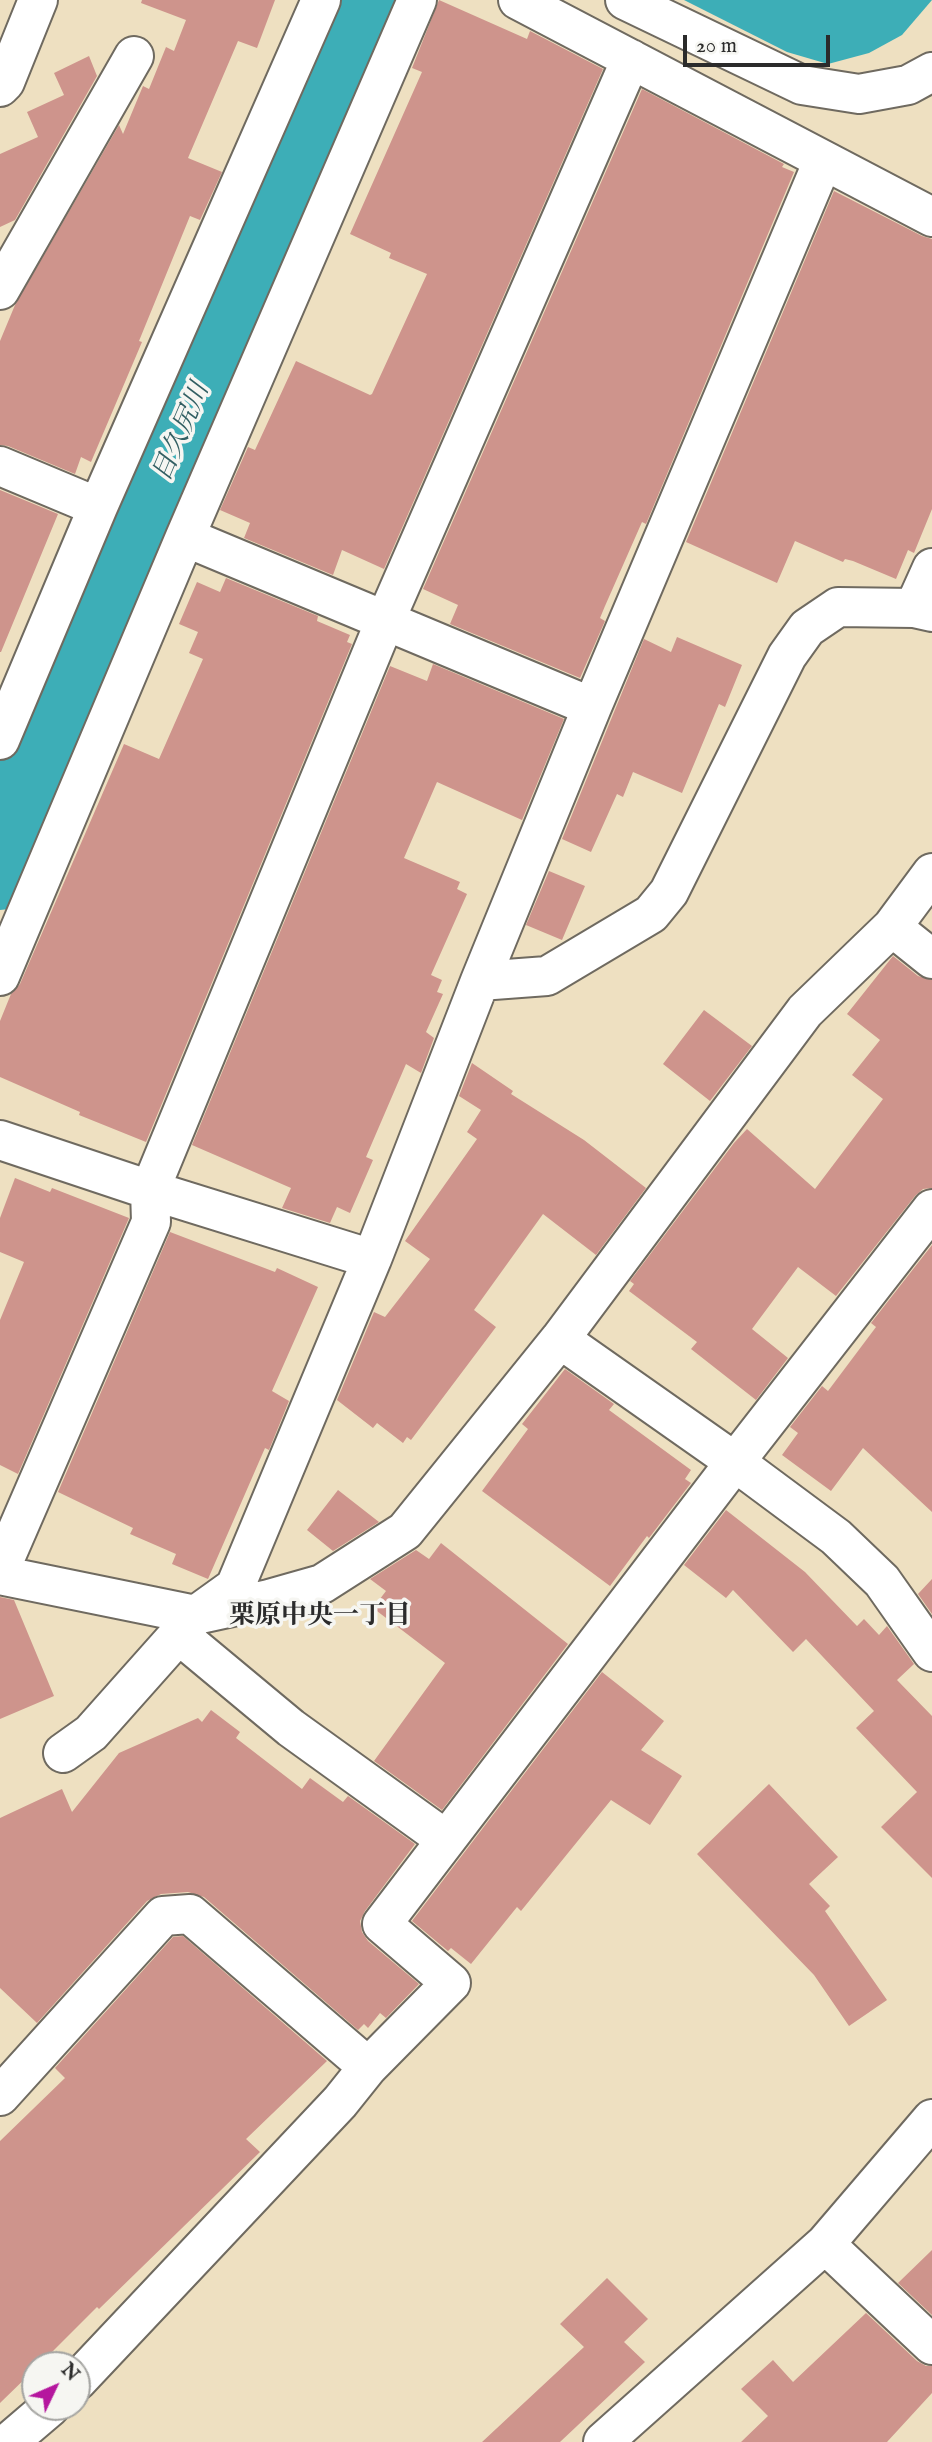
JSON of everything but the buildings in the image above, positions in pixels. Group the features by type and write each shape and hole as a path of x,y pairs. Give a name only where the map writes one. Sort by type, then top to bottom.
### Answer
{"street":[{"path":"0,87 5,82 37,0"},
{"path":"0,740 98,507 321,0"},
{"path":"0,976 185,537 417,0"},
{"path":"518,0 932,217"},
{"path":"625,0 802,85 859,93 908,85 932,72"},
{"path":"0,290 134,56"},
{"path":"445,1839 291,1728 187,1624 0,1572 150,1222 150,1190 385,621 631,59"},
{"path":"63,1753 91,1733 187,1624 234,1587 372,1259 480,981 592,707 822,161"},
{"path":"0,466 98,507"},
{"path":"185,537 592,707"},
{"path":"480,981 547,976 651,914 670,892 787,656 807,628 838,607 923,610 932,568"},
{"path":"187,1624 323,1584 405,1531 560,1339 805,1012 892,927 932,873"},
{"path":"892,927 932,959"},
{"path":"0,1140 372,1259"},
{"path":"91,2366 340,2102 368,2067 451,1983 382,1924 932,1209"},
{"path":"560,1339 836,1537 882,1581 932,1653"},
{"path":"0,2096 163,1916 190,1914 368,2067"},
{"path":"603,2442 825,2244 932,2119"},
{"path":"825,2244 932,2345"},
{"path":"9,2442 34,2421"}],"water":[{"path":"684,0 932,0 902,35 869,53 828,64 787,52"}],"waterway":[{"name":"目久尻川","path":"0,866 204,393 367,0"}],"district":[{"name":"栗原中央一丁目","path":"320,1618"}]}
